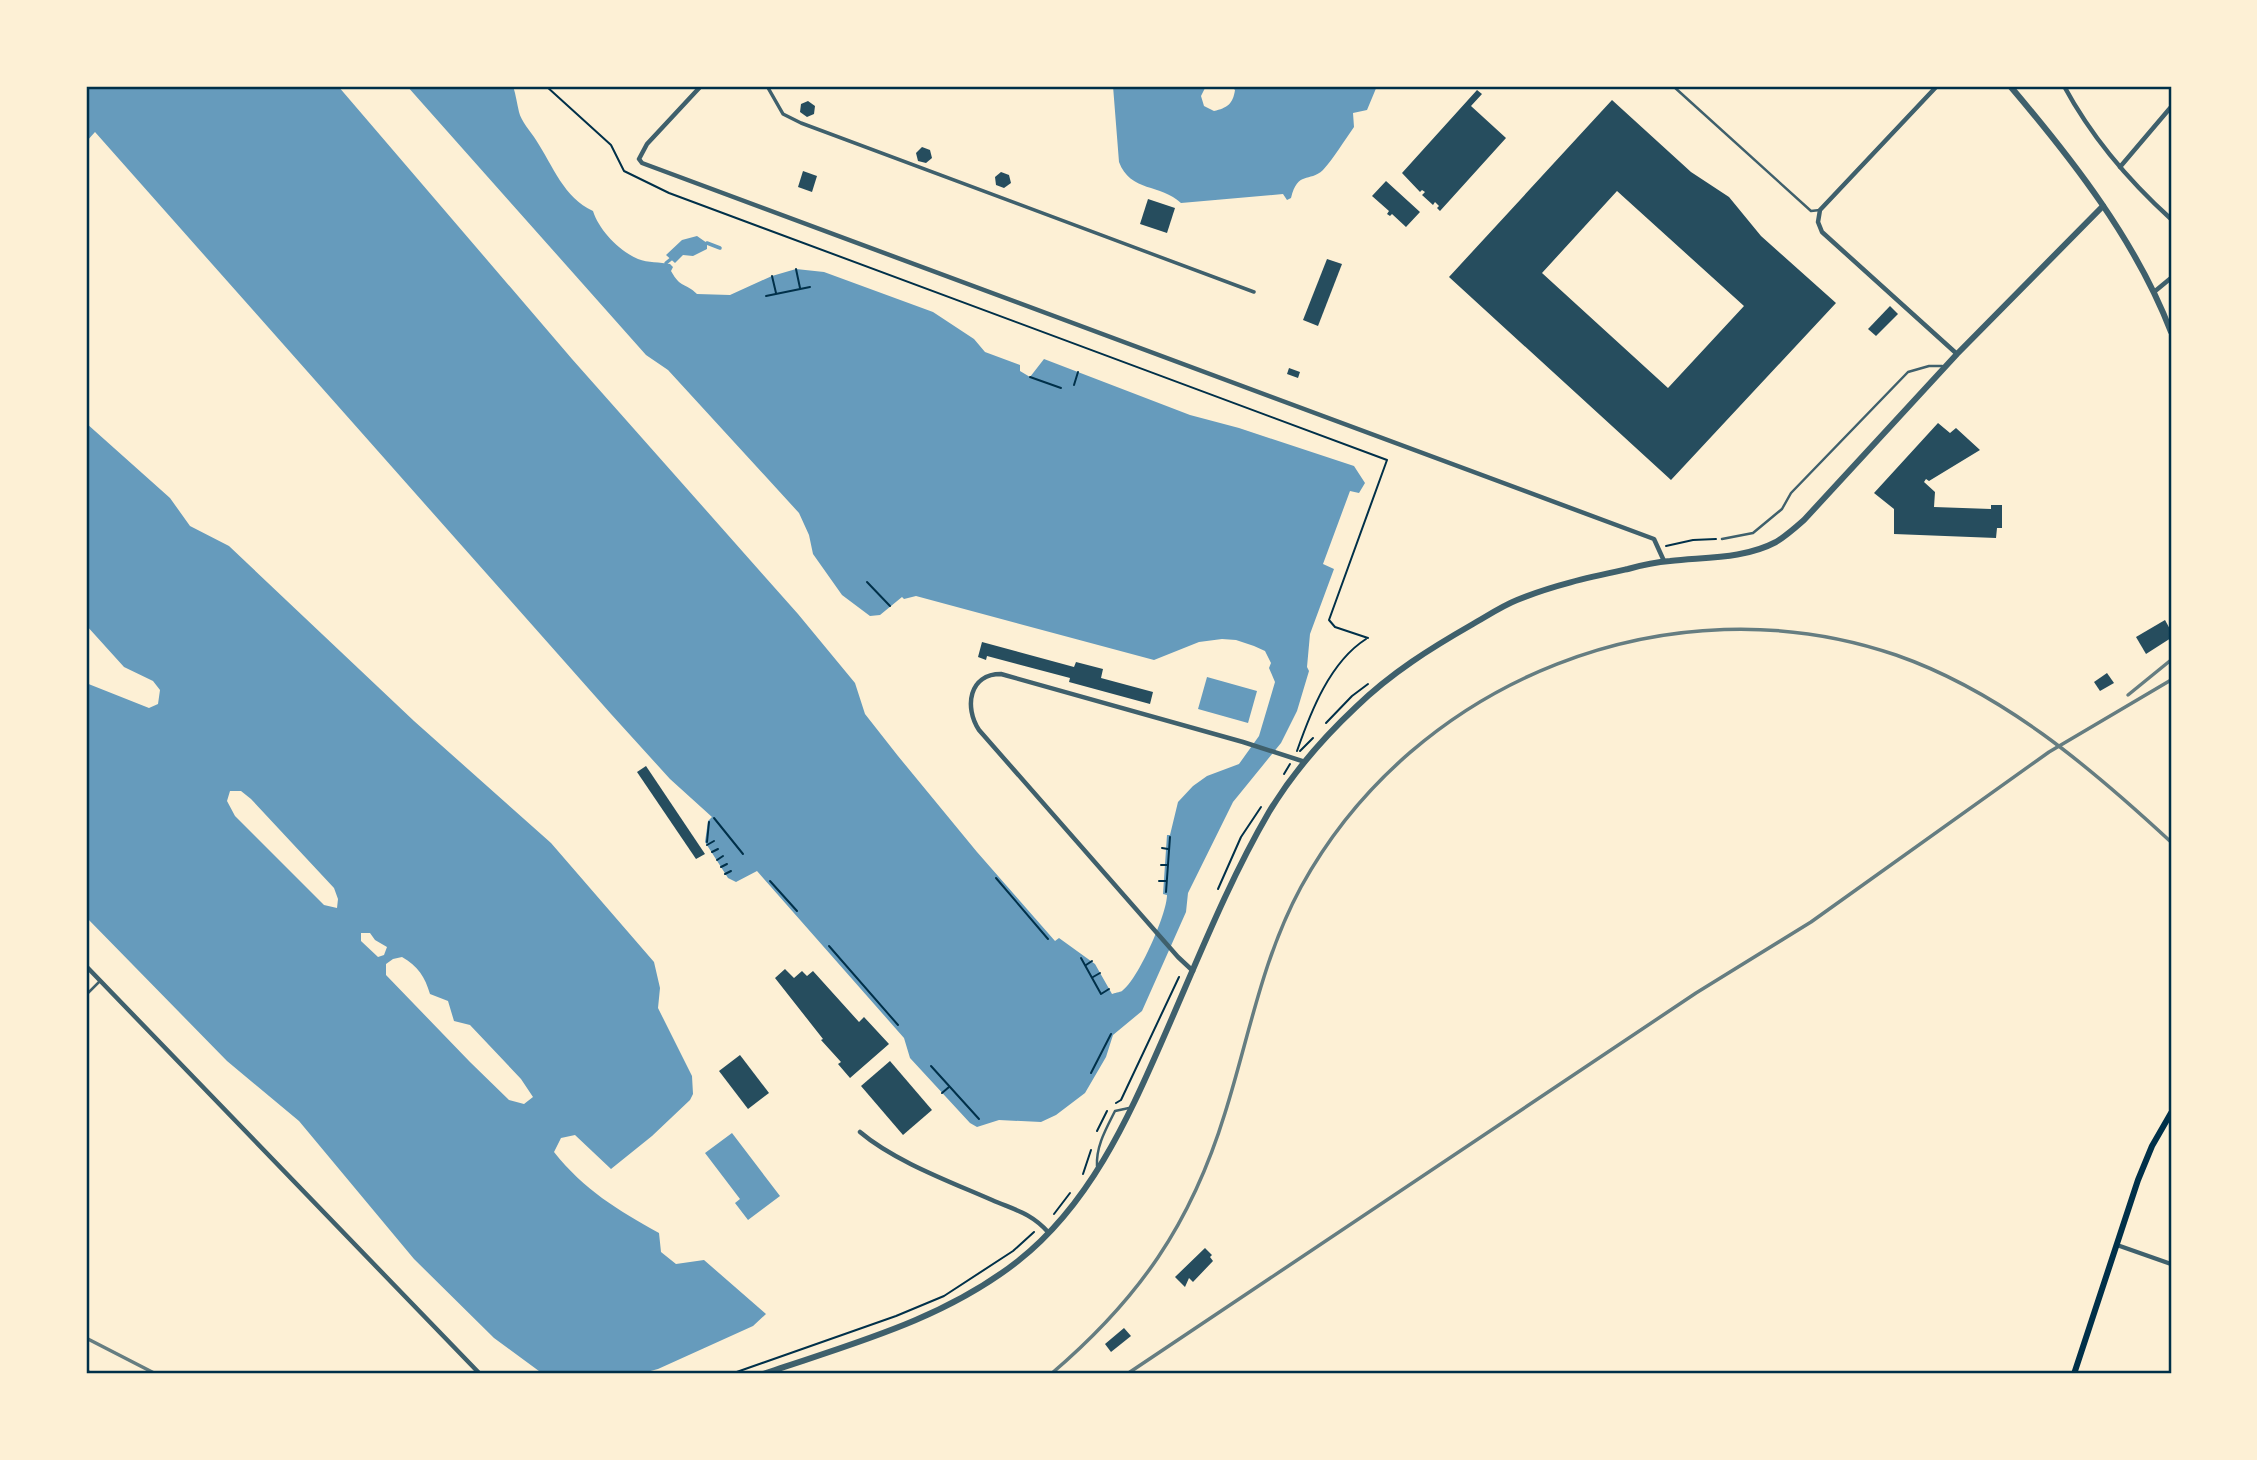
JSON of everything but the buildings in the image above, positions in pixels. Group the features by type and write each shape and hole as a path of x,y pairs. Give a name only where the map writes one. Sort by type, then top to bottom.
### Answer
{"main road":[{"path":"2074,1374 2152,1146 2171,1113"}],"street":[{"path":"701,86 647,144 639,159 656,170 1654,539 1664,561"},
{"path":"767,86 783,114 801,123 1254,292"},
{"path":"1937,86 1820,211 1818,222 1822,232 1957,354"},
{"path":"2010,86 2103,206 2154,292 2171,332"},
{"path":"2064,86 2097,138 2120,167 2171,219"},
{"path":"2120,167 2171,107"},
{"path":"763,1374 909,1323 953,1304 1020,1260 1048,1232 1097,1171 1132,1109 1193,971 1271,809 1305,762 1356,706 1416,658 1512,601 1544,589 1664,561 1740,555 1782,539 1804,520 1957,354 2103,206"},
{"path":"2154,292 2171,278"},
{"path":"1193,971 1174,953 979,730 970,713 971,695 984,679 992,674 1001,674 1305,762"},
{"path":"86,966 480,1374"},
{"path":"860,1132 875,1144 940,1177 1031,1216 1048,1232"},
{"path":"2117,1245 2171,1264"}],"lane":[{"path":"1673,86 1811,211 1820,211"},
{"path":"1722,538 1753,533 1782,509 1791,493 1908,372 1929,366 1946,366"},
{"path":"86,995 100,981"},
{"path":"1097,1171 1096,1156 1102,1135 1115,1111 1122,1108 1132,1109"}],"path":[{"path":"546,86 611,145 624,171 669,193 1387,460 1329,620 1335,627 1368,638 1354,646 1335,671 1308,720 1294,758"},
{"path":"796,269 801,289"},
{"path":"772,276 776,294"},
{"path":"766,296 810,287"},
{"path":"1074,385 1077,372"},
{"path":"1030,377 1061,388"},
{"path":"1660,548 1673,543 1722,538"},
{"path":"867,582 890,606"},
{"path":"714,818 743,854"},
{"path":"709,822 707,844 714,841"},
{"path":"1166,892 1170,837"},
{"path":"1162,848 1169,849"},
{"path":"712,852 718,849"},
{"path":"716,860 723,856"},
{"path":"721,867 727,864"},
{"path":"1161,865 1168,865"},
{"path":"725,874 731,871"},
{"path":"996,878 1048,939"},
{"path":"770,881 797,911"},
{"path":"1159,881 1167,881"},
{"path":"829,946 898,1025"},
{"path":"1081,958 1101,994 1109,989"},
{"path":"1085,965 1092,961"},
{"path":"1092,977 1100,973"},
{"path":"1091,1073 1111,1034"},
{"path":"932,1066 979,1119"},
{"path":"942,1093 950,1086"},
{"path":"1081,1179 1087,1161"},
{"path":"731,1374 896,1316 944,1296 1013,1251 1042,1225 1074,1188"}],"water":[{"path":"86,86 338,86 572,359 798,614 855,683 865,714 977,852 1055,941 1059,938 1095,964 1112,994 1122,991 1136,974 1162,916 1167,895 1163,894 1167,835 1170,835 1178,802 1207,776 1239,764 1259,736 1275,682 1265,651 1236,640 1222,639 1199,642 1154,660 916,596 904,599 902,597 880,615 870,616 842,595 813,554 809,535 799,513 668,370 646,355 407,86 513,86 522,119 574,198 593,211 605,232 624,251 642,260 670,264 673,267 671,271 680,283 697,294 730,295 772,276 796,269 824,272 933,312 974,339 985,352 1020,365 1020,371 1030,377 1044,359 1190,415 1239,428 1354,466 1365,483 1359,493 1350,491 1323,564 1334,569 1310,634 1307,667 1309,671 1297,711 1281,743 1233,802 1188,893 1186,912 1142,1011 1113,1035 1106,1057 1085,1093 1056,1115 1041,1122 999,1120 977,1127 970,1123 910,1058 904,1038 757,871 736,882 728,878 705,842 708,821 712,817 670,779 611,714 95,132 86,142"},
{"path":"1113,86 1206,86 1201,96 1204,106 1214,111 1231,102 1235,90 1231,86 1377,86 1367,110 1353,113 1354,127 1331,160 1318,174 1301,180 1291,198 1287,200 1283,194 1181,203 1138,183 1124,172 1119,162"},
{"path":"697,236 707,243 707,249 693,256 683,255 675,263 666,255 682,240"},
{"path":"86,423 170,498 190,526 229,546 414,721 551,843 654,962 660,988 658,1008 692,1076 693,1094 690,1100 652,1136 611,1169 575,1135 561,1138 554,1152 577,1177 602,1198 659,1233 661,1252 676,1264 704,1260 766,1314 753,1326 658,1369 639,1374 543,1374 494,1338 414,1259 299,1121 227,1061 86,917 86,683 149,708 158,704 160,690 153,681 124,667 86,625","holes":["230,791 241,791 251,799 334,888 338,899 337,908 324,905 235,816 227,801","361,933 370,933 375,940 387,947 384,955 378,957 361,941","402,957 417,968 430,994 448,1001 454,1021 470,1025 521,1079 533,1097 524,1104 509,1100 470,1062 386,975 386,964"]},
{"path":"1207,677 1257,691 1248,723 1198,709"},
{"path":"732,1133 780,1196 748,1220 735,1203 740,1199 705,1153"}],"waterway":[{"path":"707,243 720,248"},
{"path":"666,263 671,259"}],"railway":[{"path":"1051,1374 1111,1317 1136,1288 1178,1225 1196,1190 1225,1113 1257,998 1276,942 1301,887 1350,814 1410,752 1480,702 1557,664 1639,640 1724,630 1811,634 1896,655 1972,689 2043,734 2109,786 2171,842"},
{"path":"2128,695 2171,660"},
{"path":"1127,1374 1696,993 1811,922 2049,752 2171,680"},
{"path":"86,1338 156,1374"},
{"path":"86,1371 93,1374"}]}
